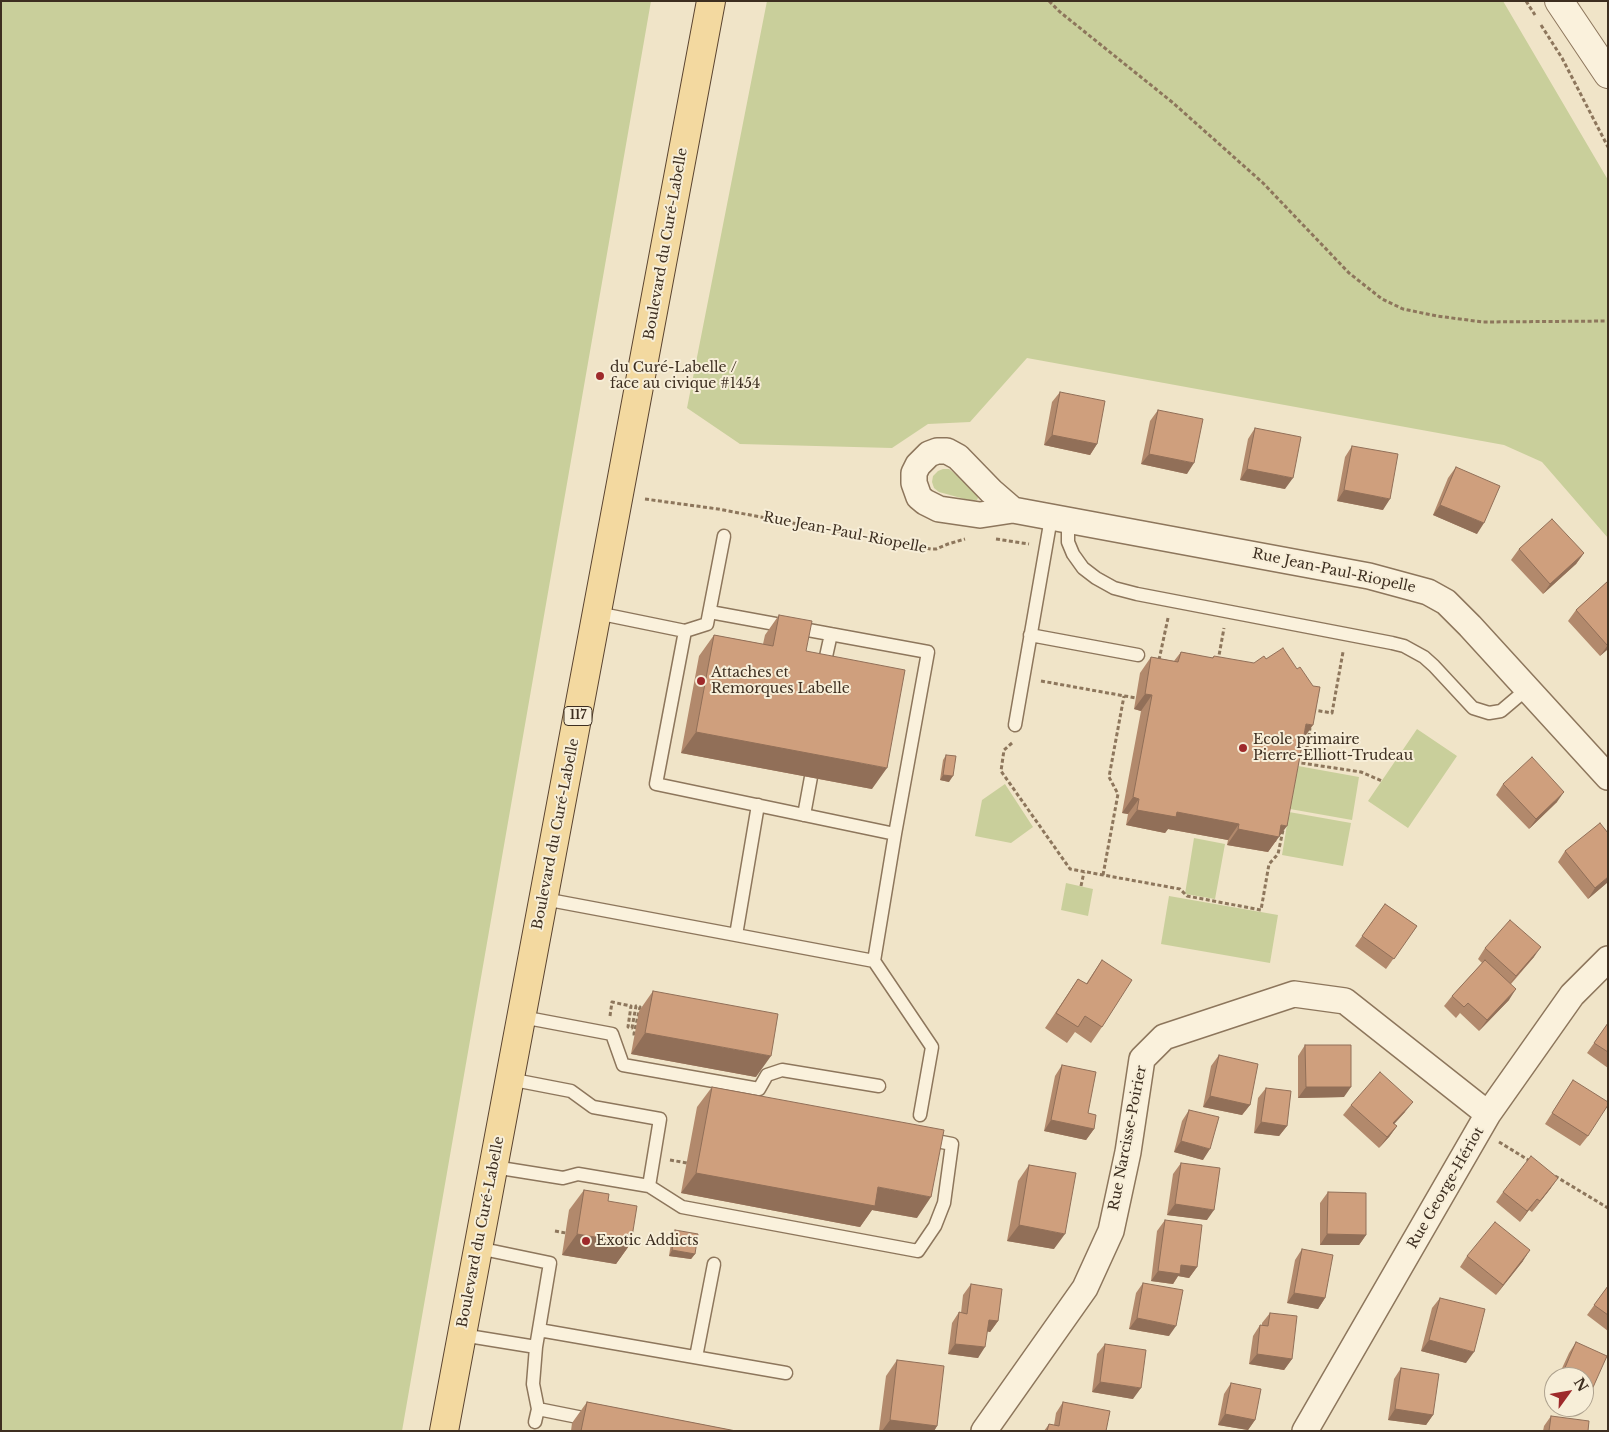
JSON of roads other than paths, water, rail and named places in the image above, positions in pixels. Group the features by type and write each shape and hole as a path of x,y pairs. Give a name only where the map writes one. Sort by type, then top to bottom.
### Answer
{"main road":[{"name":"Boulevard du Curé-Labelle","path":"444,1431 711,1"}],"street":[{"path":"1558,1 1608,74"},
{"path":"1578,1 1608,66"},
{"name":"Rue Jean-Paul-Riopelle","path":"1014,510 1369,576 1428,592 1455,610 1608,777"},
{"name":"Rue George-Hériot","path":"1305,1431 1488,1114 1572,996 1608,959"},
{"name":"Rue Narcisse-Poirier","path":"984,1431 1085,1288 1111,1231 1128,1152 1142,1059 1164,1037 1294,994 1345,1001 1488,1114"}],"lane":[{"path":"1015,725 1030,635 1060,519"},
{"path":"1060,519 1068,542 1076,559 1083,568 1101,582 1114,588 1137,594 1392,642 1424,657 1474,708 1489,713 1501,711 1527,689"},
{"path":"597,613 685,631 708,624 724,536"},
{"path":"710,612 928,652 874,961 932,1047 920,1115"},
{"path":"685,631 656,784 895,834"},
{"path":"822,678 831,634"},
{"path":"1030,635 1138,655"},
{"path":"804,815 811,777"},
{"path":"736,935 758,806"},
{"path":"544,899 874,961"},
{"path":"522,1017 612,1034 623,1065 759,1089 767,1076 782,1070 879,1086"},
{"path":"509,1080 571,1091 592,1108 660,1119 649,1186"},
{"path":"494,1167 562,1178 578,1174 649,1186 682,1207 918,1251 935,1226 944,1203 952,1144 914,1137"},
{"path":"478,1248 550,1262 536,1348 533,1384 538,1409 535,1422"},
{"path":"696,1357 714,1264"},
{"path":"539,1330 786,1373"},
{"path":"462,1335 536,1348"},
{"path":"538,1409 603,1422"}],"place":[{"name":"du Curé-Labelle / face au civique #1454","path":"600,376"},
{"name":"Attaches et Remorques Labelle","path":"701,681"},
{"name":"Ecole primaire Pierre-Elliott-Trudeau","path":"1243,748"},
{"name":"Exotic Addicts","path":"586,1241"}]}
